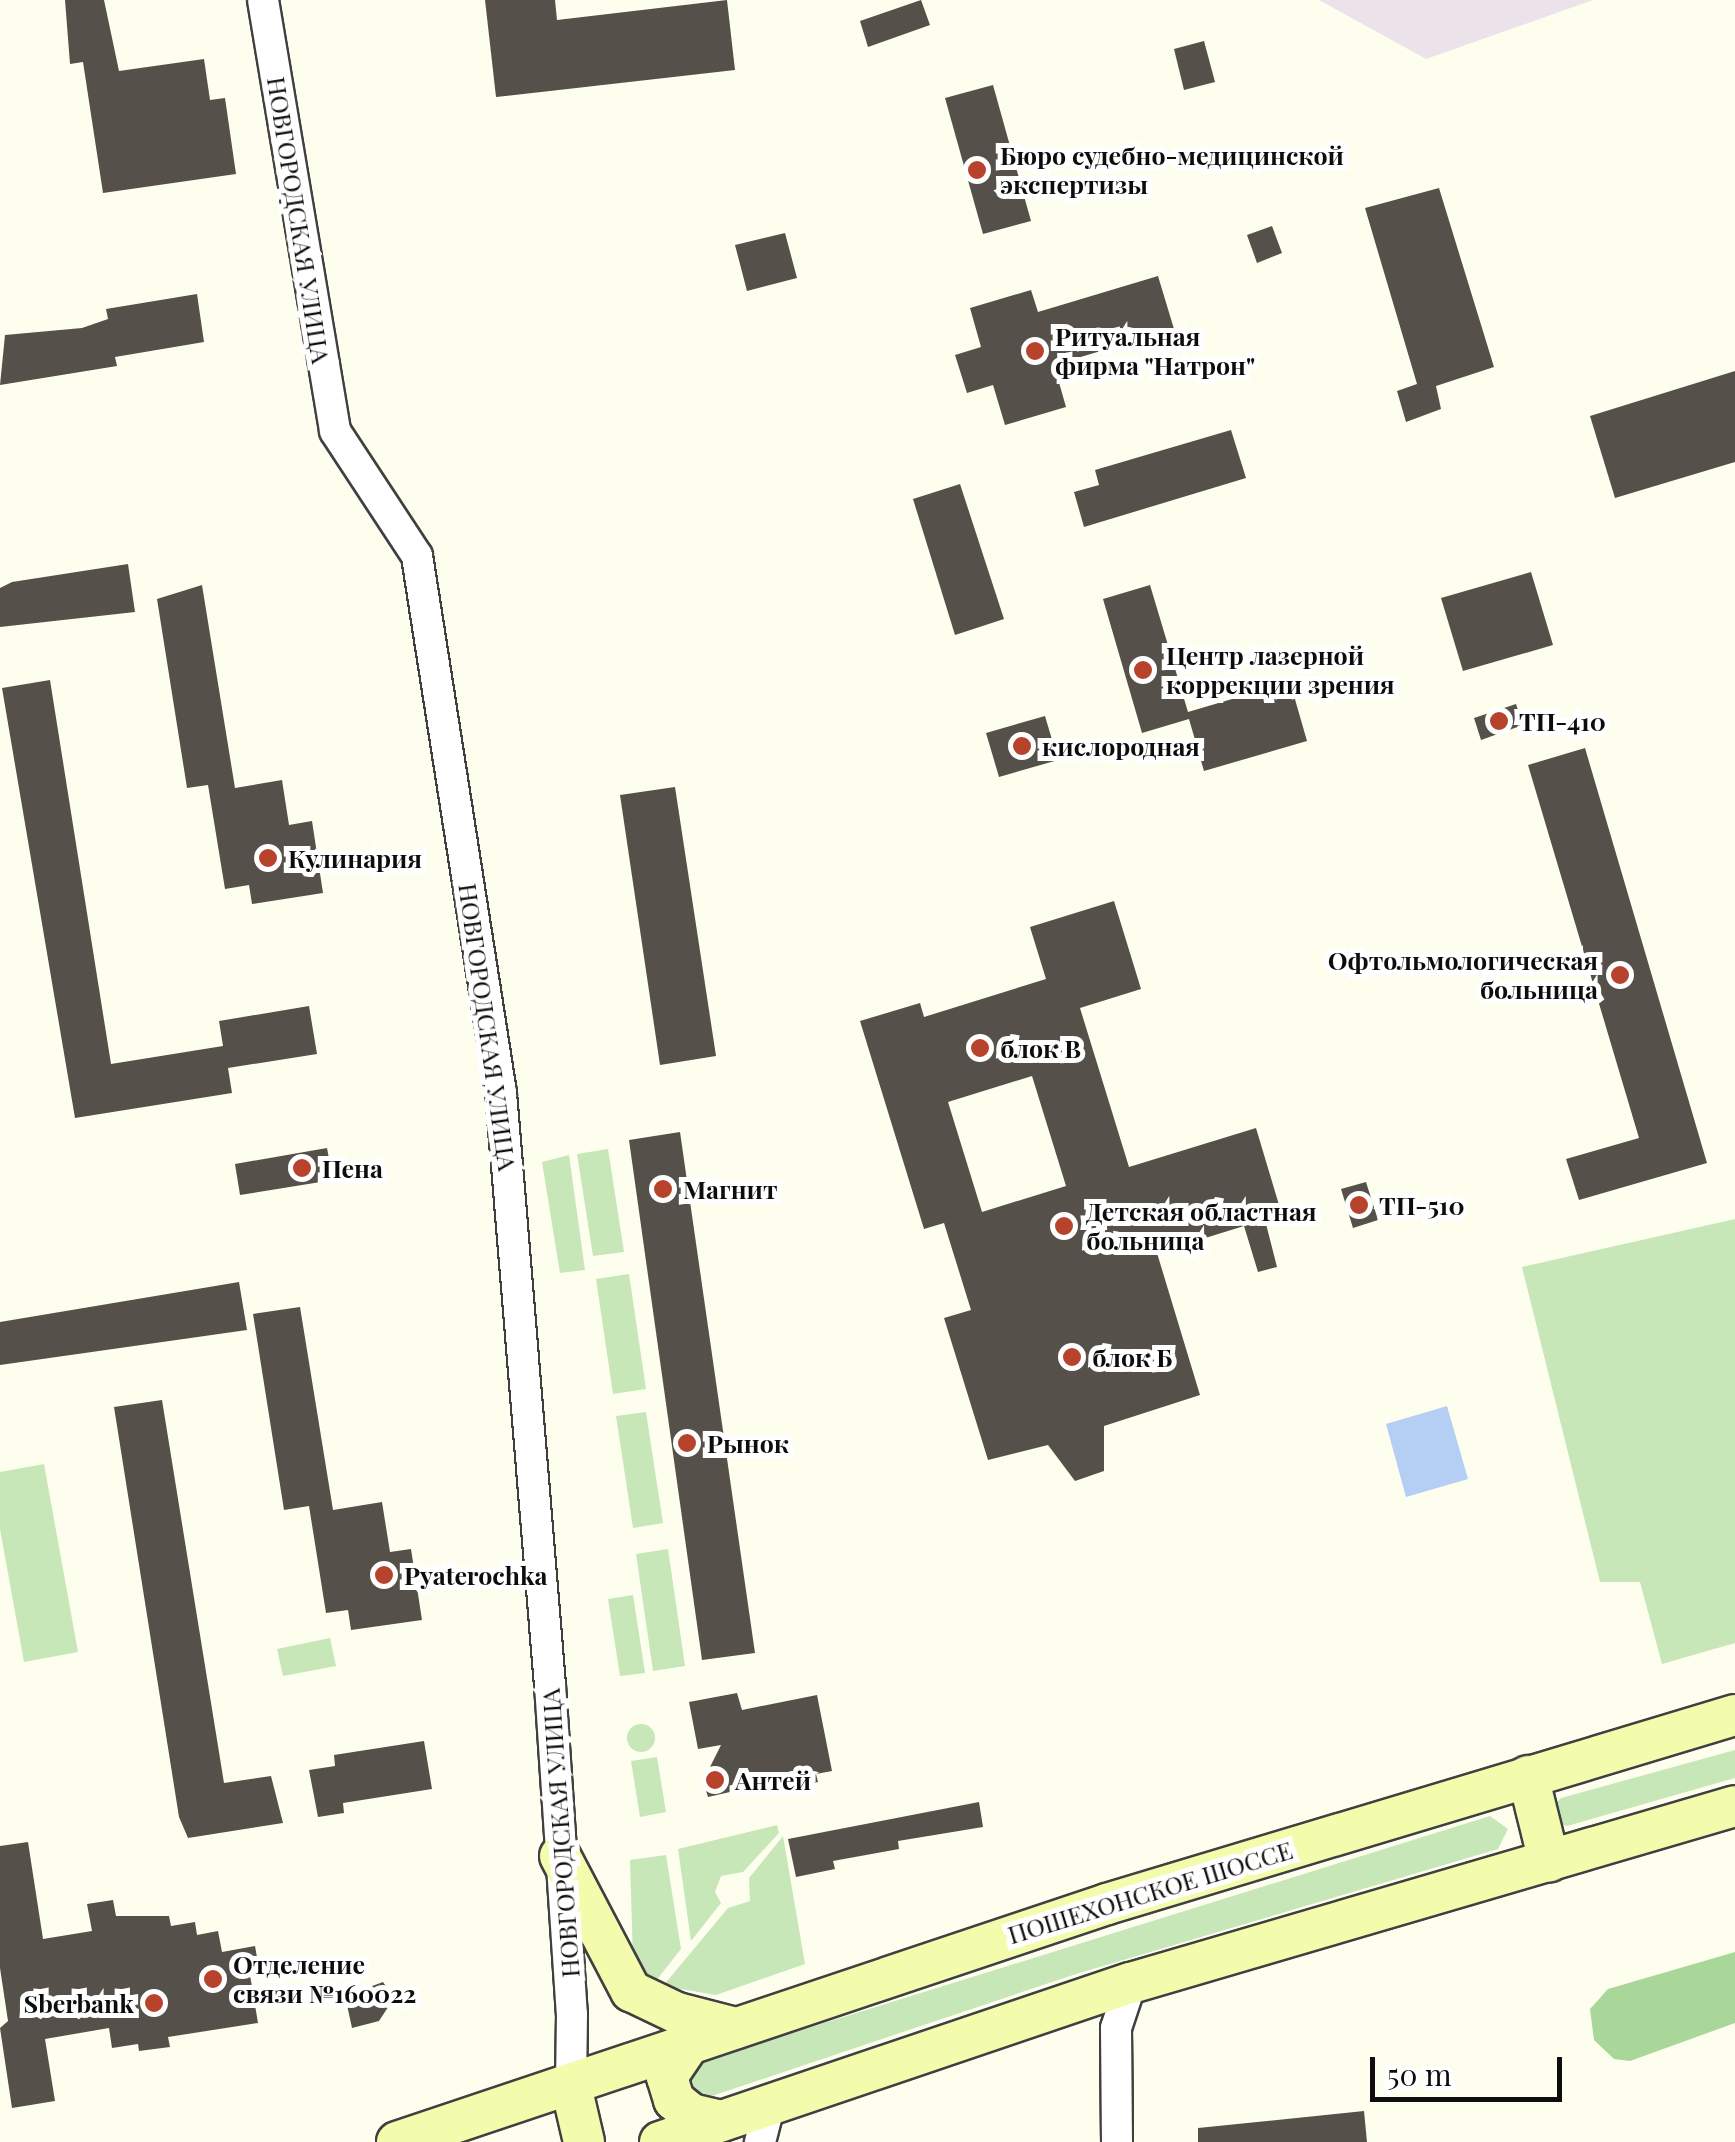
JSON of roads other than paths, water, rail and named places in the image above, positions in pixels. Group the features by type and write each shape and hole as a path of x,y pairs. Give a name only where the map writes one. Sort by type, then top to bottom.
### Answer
{"main road":[{"name":"ПОШЕХОНСКОЕ ШОССЕ","path":"412,2137 1107,1904 1735,1715"},
{"path":"1528,1776 1548,1861"},
{"path":"660,2142 1131,1983 1735,1806"},
{"path":"560,1856 632,1990 677,2014 736,2028"},
{"path":"687,2046 666,2078 674,2100 691,2114 721,2121"},
{"path":"570,2086 584,2142"},
{"path":"412,2137 467,2134 478,2142"}],"street":[{"name":"НОВГОРОДСКАЯ УЛИЦА","path":"263,0 335,431 417,556 502,1093 572,2014 570,2086"},
{"path":"1117,2142 1116,2028 1131,1983"},
{"path":"760,2142 770,2103"}],"water":[{"path":"1447,1406 1468,1479 1406,1497 1386,1424"}],"place":[{"name":"Бюро судебно-медицинской экспертизы","path":"977,170"},
{"name":"Ритуальная фирма \"Натрон\"","path":"1035,351"},
{"name":"Центр лазерной коррекции зрения","path":"1143,670"},
{"name":"ТП-410","path":"1499,721"},
{"name":"кислородная","path":"1022,746"},
{"name":"Кулинария","path":"268,858"},
{"name":"Офтольмологическая больница","path":"1620,975"},
{"name":"блок В","path":"980,1048"},
{"name":"Пена","path":"302,1168"},
{"name":"Магнит","path":"663,1189"},
{"name":"ТП-510","path":"1359,1205"},
{"name":"Детская областная больница","path":"1064,1226"},
{"name":"блок Б","path":"1072,1357"},
{"name":"Рынок","path":"687,1443"},
{"name":"Pyaterochka","path":"384,1575"},
{"name":"Антей","path":"715,1780"},
{"name":"Отделение связи №160022","path":"213,1979"},
{"name":"Sberbank","path":"154,2003"}]}
